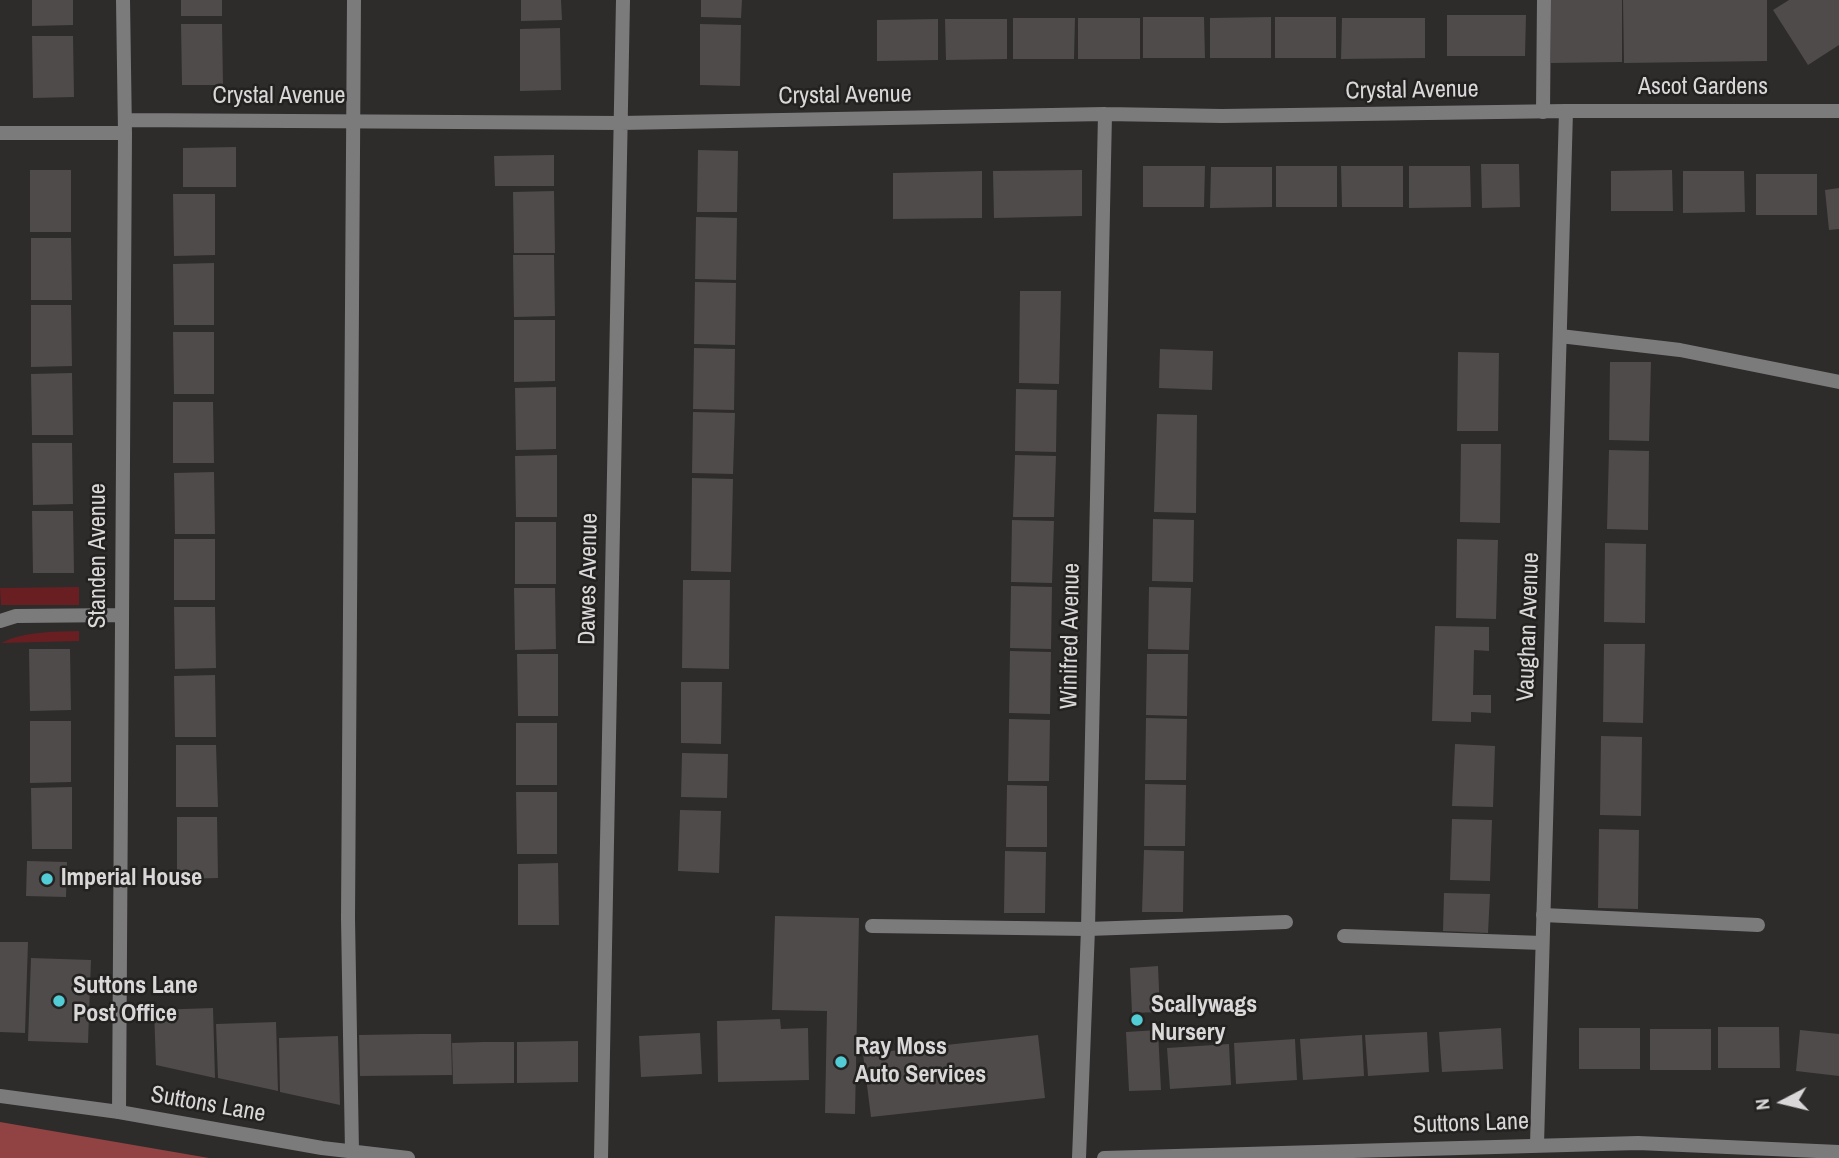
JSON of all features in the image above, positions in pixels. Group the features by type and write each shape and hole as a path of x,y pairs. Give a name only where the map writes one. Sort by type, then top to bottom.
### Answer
{"street":[{"name":"Standen Avenue","path":"119,1112 125,127 123,0"},
{"path":"352,1152 348,918 354,0"},
{"name":"Dawes Avenue","path":"601,1158 623,0"},
{"path":"1543,112 1544,0"},
{"name":"Crystal Avenue","path":"0,133 354,120 621,123 1105,114 1222,116 1566,111"},
{"name":"Ascot Gardens","path":"1566,111 1839,111"},
{"name":"Vaughan Avenue","path":"1533,1149 1543,915 1566,111"},
{"name":"Winifred Avenue","path":"1079,1158 1088,929 1105,114"},
{"path":"1560,335 1680,350 1839,382"},
{"path":"0,621 16,616 122,615"},
{"path":"1543,915 1758,925"},
{"path":"873,926 1088,929 1286,922"},
{"path":"1344,936 1542,943"},
{"name":"Suttons Lane","path":"0,1096 119,1112 322,1153 352,1152 408,1158"},
{"name":"Suttons Lane","path":"1104,1158 1533,1149 1638,1143 1839,1152"}],"shaded area":[{"path":"79,587 79,605 1,605 0,588"},
{"path":"79,631 79,641 1,643 30,634"},
{"path":"0,1122 209,1158 0,1158"}],"building":[{"path":"32,0 73,0 73,25 32,26"},
{"path":"181,0 222,0 222,16 181,16"},
{"path":"521,0 561,0 562,20 521,21"},
{"path":"701,0 742,0 741,18 701,17"},
{"path":"1551,0 1622,0 1622,62 1551,63"},
{"path":"1623,0 1767,0 1767,61 1624,63"},
{"path":"1789,0 1839,0 1839,45 1808,65 1773,10"},
{"path":"1447,15 1526,15 1525,56 1447,56"},
{"path":"1143,17 1204,17 1205,58 1143,58"},
{"path":"1271,17 1271,58 1210,58 1210,18"},
{"path":"1275,17 1336,17 1336,58 1275,58"},
{"path":"1013,18 1075,18 1074,59 1013,59"},
{"path":"1078,18 1140,18 1140,59 1078,59"},
{"path":"1342,18 1425,18 1425,58 1341,59"},
{"path":"938,19 938,60 877,61 877,20"},
{"path":"945,19 1007,19 1007,59 946,60"},
{"path":"181,24 222,24 223,85 182,85"},
{"path":"700,24 741,25 740,86 700,85"},
{"path":"560,28 561,90 520,91 520,29"},
{"path":"32,36 73,36 74,97 33,98"},
{"path":"236,147 236,187 183,187 183,148"},
{"path":"698,150 738,151 737,212 697,212"},
{"path":"554,155 554,186 495,186 494,156"},
{"path":"1481,164 1519,164 1520,207 1482,208"},
{"path":"1143,166 1205,166 1204,207 1143,207"},
{"path":"1276,166 1337,166 1337,207 1276,207"},
{"path":"1341,166 1403,166 1403,207 1342,207"},
{"path":"1409,166 1470,166 1471,207 1409,208"},
{"path":"1211,167 1272,167 1272,207 1210,208"},
{"path":"30,170 71,170 71,232 30,232"},
{"path":"1082,170 1082,216 994,218 993,171"},
{"path":"1672,170 1673,211 1611,211 1611,171"},
{"path":"982,171 982,218 893,219 893,173"},
{"path":"1683,171 1744,171 1745,212 1683,213"},
{"path":"1756,174 1817,174 1817,215 1756,215"},
{"path":"1839,188 1839,229 1829,230 1825,190"},
{"path":"554,191 555,253 514,253 513,192"},
{"path":"173,194 215,194 215,255 174,256"},
{"path":"696,217 737,218 736,280 695,279"},
{"path":"31,238 71,238 72,300 31,300"},
{"path":"513,255 554,255 555,316 514,317"},
{"path":"214,263 214,325 174,325 173,264"},
{"path":"695,282 736,283 735,345 694,344"},
{"path":"1020,291 1061,291 1059,384 1019,383"},
{"path":"31,305 71,305 72,366 31,367"},
{"path":"514,320 555,320 555,381 514,382"},
{"path":"173,332 214,332 214,394 174,394"},
{"path":"694,348 735,349 734,410 693,409"},
{"path":"1160,349 1213,351 1212,390 1159,388"},
{"path":"1458,352 1499,353 1498,431 1457,431"},
{"path":"1610,362 1651,362 1649,441 1609,440"},
{"path":"72,373 73,435 32,435 31,374"},
{"path":"556,387 556,449 516,450 515,388"},
{"path":"1016,389 1057,390 1056,452 1015,451"},
{"path":"173,402 213,402 214,463 173,463"},
{"path":"693,412 735,413 733,474 692,473"},
{"path":"1157,414 1197,415 1196,513 1154,512"},
{"path":"32,443 72,443 73,504 33,505"},
{"path":"1461,444 1501,444 1500,523 1460,522"},
{"path":"1609,450 1649,451 1648,530 1607,529"},
{"path":"557,455 557,517 516,517 515,456"},
{"path":"1015,455 1056,456 1054,517 1013,517"},
{"path":"214,472 215,534 175,534 174,473"},
{"path":"692,478 733,479 731,572 691,571"},
{"path":"32,511 73,511 74,573 33,573"},
{"path":"1153,519 1194,520 1193,582 1152,581"},
{"path":"1012,520 1054,521 1052,583 1011,582"},
{"path":"515,522 556,522 556,584 515,584"},
{"path":"174,539 215,539 215,600 174,600"},
{"path":"1457,539 1498,540 1496,619 1456,618"},
{"path":"1605,543 1646,544 1645,623 1604,622"},
{"path":"683,580 730,580 729,669 682,668"},
{"path":"1011,586 1052,587 1051,649 1010,648"},
{"path":"1149,587 1191,588 1189,650 1148,649"},
{"path":"514,588 555,588 556,649 515,650"},
{"path":"174,607 215,607 216,668 175,669"},
{"path":"1435,626 1489,627 1489,651 1474,650 1473,695 1491,695 1491,713 1471,712 1471,722 1432,721"},
{"path":"1604,644 1645,644 1643,723 1603,722"},
{"path":"29,649 70,649 71,710 30,711"},
{"path":"1010,651 1051,652 1050,714 1009,713"},
{"path":"517,654 558,654 558,716 518,716"},
{"path":"1147,654 1188,654 1187,716 1146,715"},
{"path":"215,675 216,737 175,737 174,676"},
{"path":"681,682 722,682 721,744 681,743"},
{"path":"1146,718 1187,719 1186,780 1145,780"},
{"path":"1009,719 1050,720 1049,781 1008,781"},
{"path":"30,721 71,721 71,782 30,783"},
{"path":"516,723 557,723 557,785 516,785"},
{"path":"1601,736 1642,737 1641,816 1600,815"},
{"path":"1455,744 1495,746 1493,807 1452,806"},
{"path":"176,745 216,745 218,807 176,807"},
{"path":"682,753 728,754 727,798 681,797"},
{"path":"1145,784 1186,785 1185,846 1144,846"},
{"path":"1007,785 1047,786 1047,847 1006,847"},
{"path":"72,787 72,849 32,849 31,788"},
{"path":"516,792 557,792 557,854 517,854"},
{"path":"680,810 721,811 719,873 678,871"},
{"path":"177,817 217,817 218,878 177,879"},
{"path":"1452,819 1492,820 1490,881 1450,880"},
{"path":"1599,829 1639,830 1638,909 1598,908"},
{"path":"1144,850 1184,851 1183,912 1142,912"},
{"path":"1005,851 1046,852 1045,913 1004,913"},
{"name":"Imperial House","path":"27,861 67,862 66,897 26,896"},
{"path":"558,863 559,925 518,925 518,864"},
{"path":"1444,893 1490,894 1488,933 1443,931"},
{"name":"Ray Moss Auto Services","path":"775,916 859,918 855,1114 825,1113 827,1011 772,1010"},
{"path":"0,942 28,942 25,1033 0,1032"},
{"name":"Suttons Lane Post Office","path":"31,958 91,960 88,1043 28,1041"},
{"path":"1158,966 1160,1012 1132,1013 1130,968"},
{"path":"213,1008 215,1078 156,1065 154,1010"},
{"path":"780,1019 781,1029 808,1028 809,1080 718,1082 717,1021"},
{"path":"276,1022 278,1091 218,1078 216,1024"},
{"path":"1718,1027 1779,1027 1780,1068 1718,1068"},
{"path":"1501,1028 1503,1069 1442,1072 1439,1032"},
{"path":"1579,1028 1640,1028 1640,1069 1579,1069"},
{"path":"1650,1029 1711,1029 1711,1070 1650,1070"},
{"path":"1158,1030 1161,1090 1129,1091 1126,1032"},
{"path":"1800,1030 1839,1034 1839,1076 1796,1071"},
{"path":"1427,1032 1429,1072 1368,1076 1365,1035"},
{"path":"700,1033 702,1074 641,1077 639,1036"},
{"path":"451,1034 452,1075 360,1076 359,1035"},
{"path":"1038,1035 1045,1098 871,1117 863,1054"},
{"path":"1362,1035 1364,1076 1303,1080 1300,1039"},
{"path":"338,1036 340,1105 280,1092 279,1038"},
{"path":"1295,1039 1297,1080 1236,1084 1234,1043"},
{"path":"578,1041 578,1082 517,1083 517,1042"},
{"path":"514,1042 514,1083 453,1084 452,1043"},
{"path":"1229,1044 1231,1085 1170,1089 1167,1048"}],"place":[{"name":"Imperial House","path":"47,879"},
{"name":"Suttons Lane Post Office","path":"59,1001"},
{"name":"Scallywags Nursery","path":"1137,1020"},
{"name":"Ray Moss Auto Services","path":"841,1062"}]}
